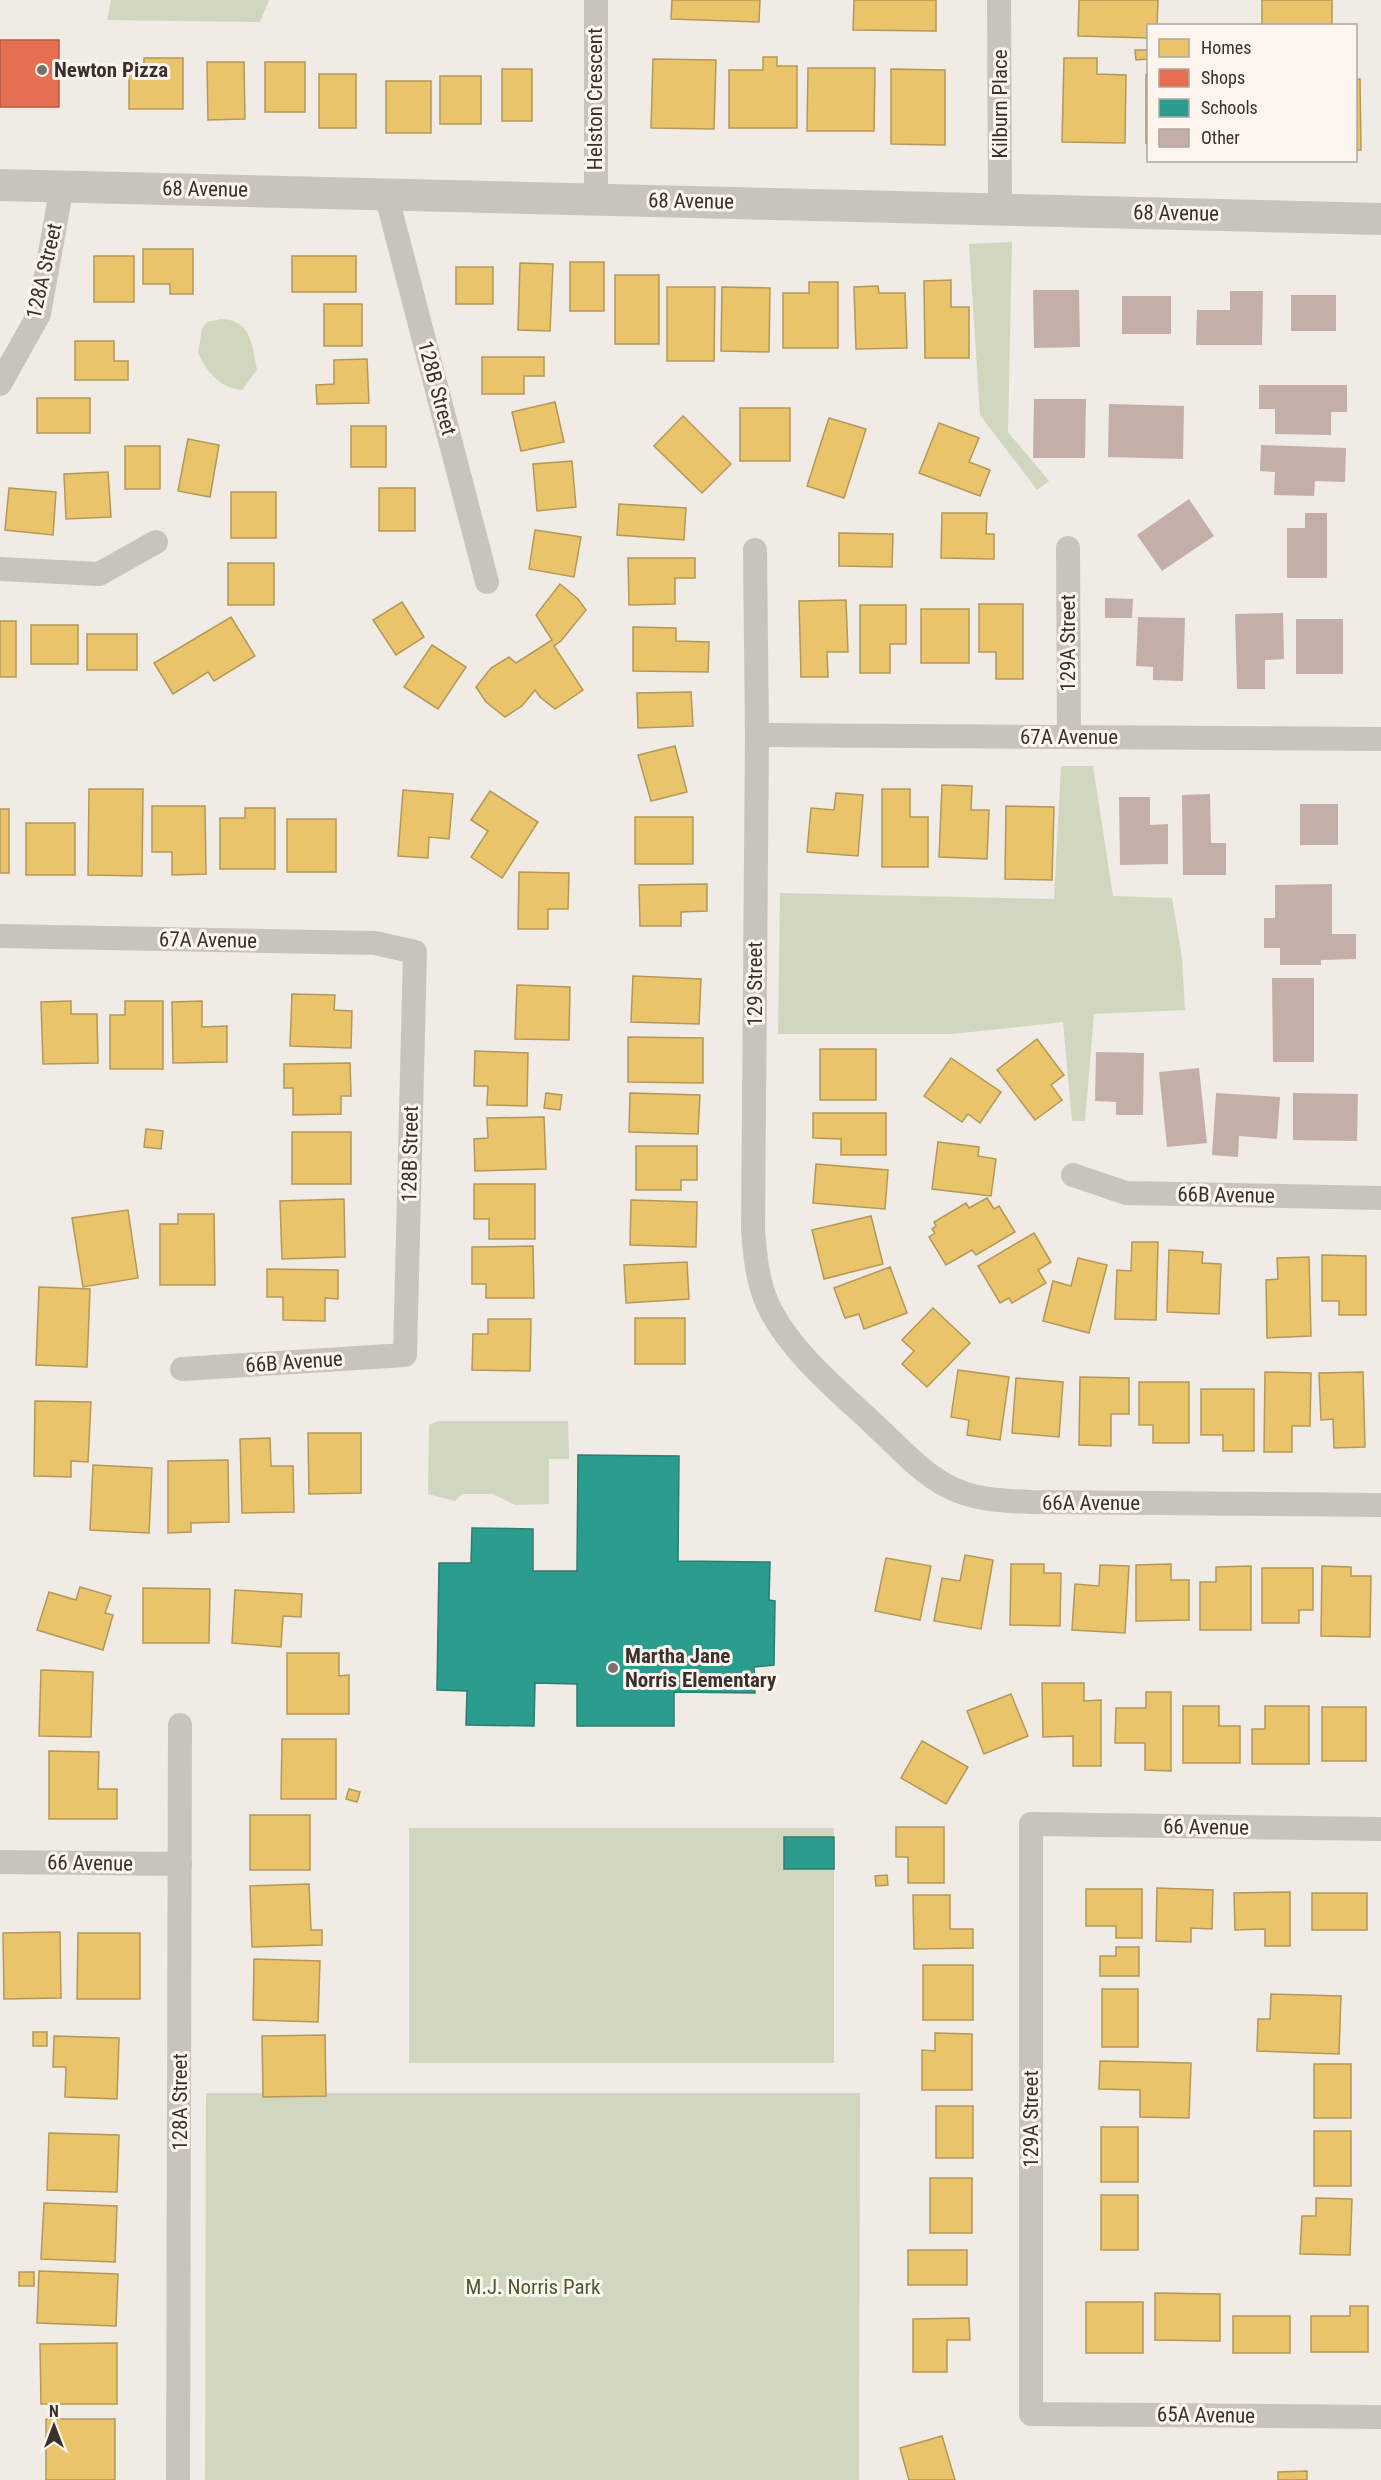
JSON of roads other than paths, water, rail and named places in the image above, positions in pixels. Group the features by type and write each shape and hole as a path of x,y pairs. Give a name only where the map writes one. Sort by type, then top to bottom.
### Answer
{"street":[{"name":"Helston Crescent","path":"596,0 596,199"},
{"name":"Kilburn Place","path":"999,0 1000,209"},
{"name":"68 Avenue","path":"0,184 1381,219"},
{"name":"128A Street","path":"0,384 39,314 62,186"},
{"name":"128B Street","path":"386,194 487,582"},
{"path":"0,569 99,574 156,542"},
{"name":"129A Street","path":"1068,548 1069,737"},
{"name":"129 Street","path":"755,550 757,735 753,1229 755,1261 767,1303 782,1330 839,1390"},
{"name":"67A Avenue","path":"757,735 1381,739"},
{"name":"67A Avenue","path":"0,936 375,943 415,952"},
{"name":"128B Street","path":"405,1355 415,952"},
{"name":"66B Avenue","path":"1073,1175 1126,1193 1381,1198"},
{"name":"66B Avenue","path":"182,1369 405,1355"},
{"name":"66A Avenue","path":"839,1390 930,1473 946,1485 976,1498 1031,1502 1381,1505"},
{"name":"128A Street","path":"178,2480 180,1725"},
{"name":"129A Street","path":"1031,1824 1031,2414"},
{"name":"66 Avenue","path":"1031,1824 1381,1829"},
{"name":"66 Avenue","path":"0,1862 180,1864"},
{"name":"65A Avenue","path":"1031,2414 1381,2417"}],"place":[{"name":"Newton Pizza","path":"42,70"},
{"name":"Martha Jane Norris Elementary","path":"613,1668"}],"park label":[{"name":"M.J. Norris Park","path":"533,2287"}]}
